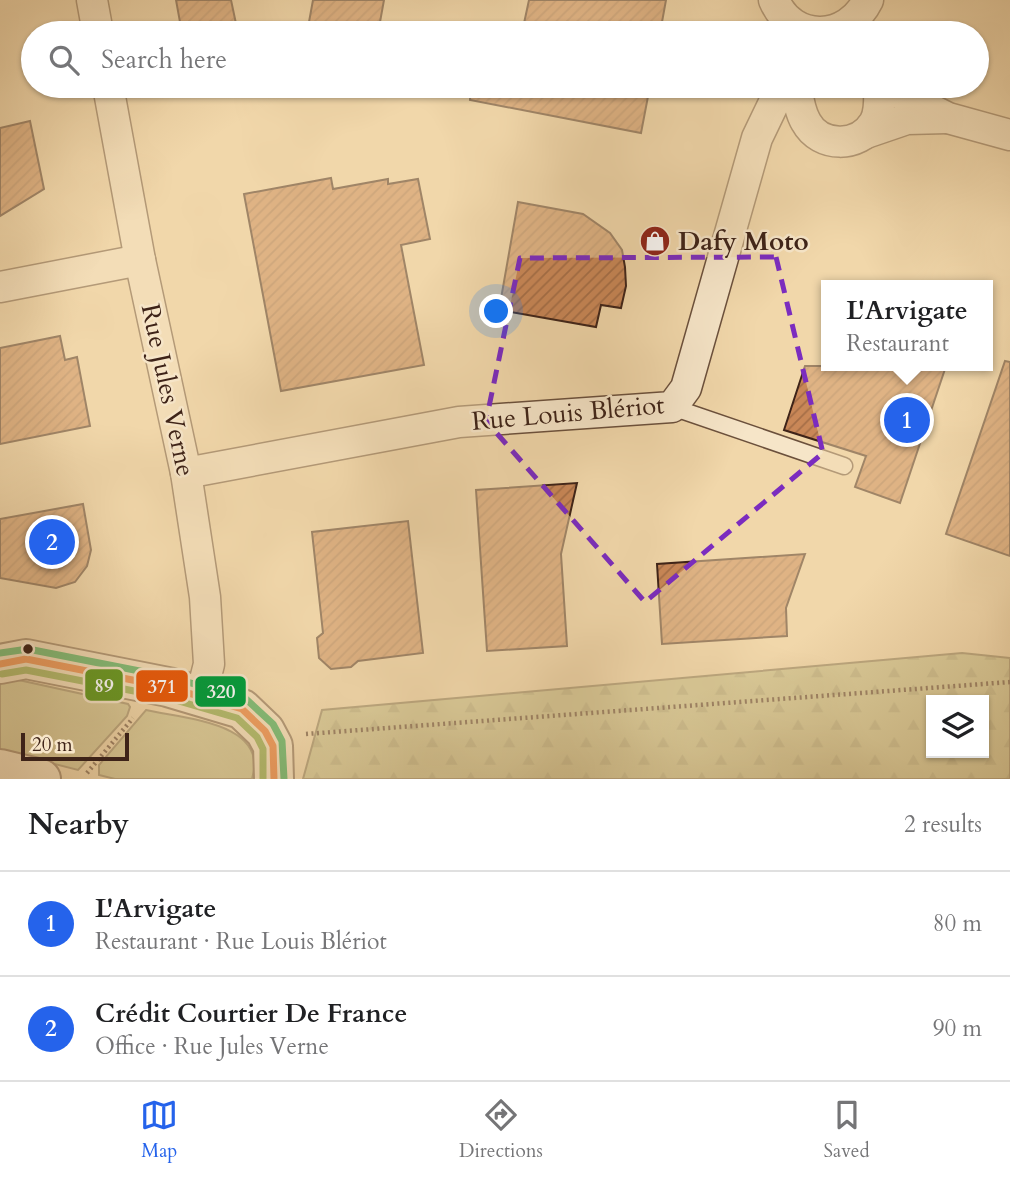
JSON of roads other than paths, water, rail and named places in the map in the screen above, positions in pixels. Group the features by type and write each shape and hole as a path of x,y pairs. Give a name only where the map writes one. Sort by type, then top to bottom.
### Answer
{"street":[{"path":"92,0 96,21"},
{"path":"852,21 856,19 868,0"},
{"path":"868,0 871,21"},
{"name":"Rue Jules Verne","path":"110,98 140,260 186,473 205,597 209,664 201,696"},
{"name":"Rue Louis Blériot","path":"186,473 459,422 672,407 686,388 757,138 776,98"},
{"path":"799,98 806,123 815,134"},
{"path":"866,133 879,110 879,98"},
{"path":"909,98 948,118 1010,135"},
{"path":"757,138 782,132 815,134 827,140 841,142 907,119 948,118"},
{"path":"0,287 140,260"},
{"path":"0,664 26,659 201,696 242,709 265,731 273,762"},
{"path":"0,769 41,779"}],"lane":[{"path":"672,407 844,466"}],"place":[{"name":"Dafy Moto","path":"655,241"},
{"name":"L'Arvigate","path":"907,420"},
{"name":"Crédit Courtier De France","path":"52,542"}]}
